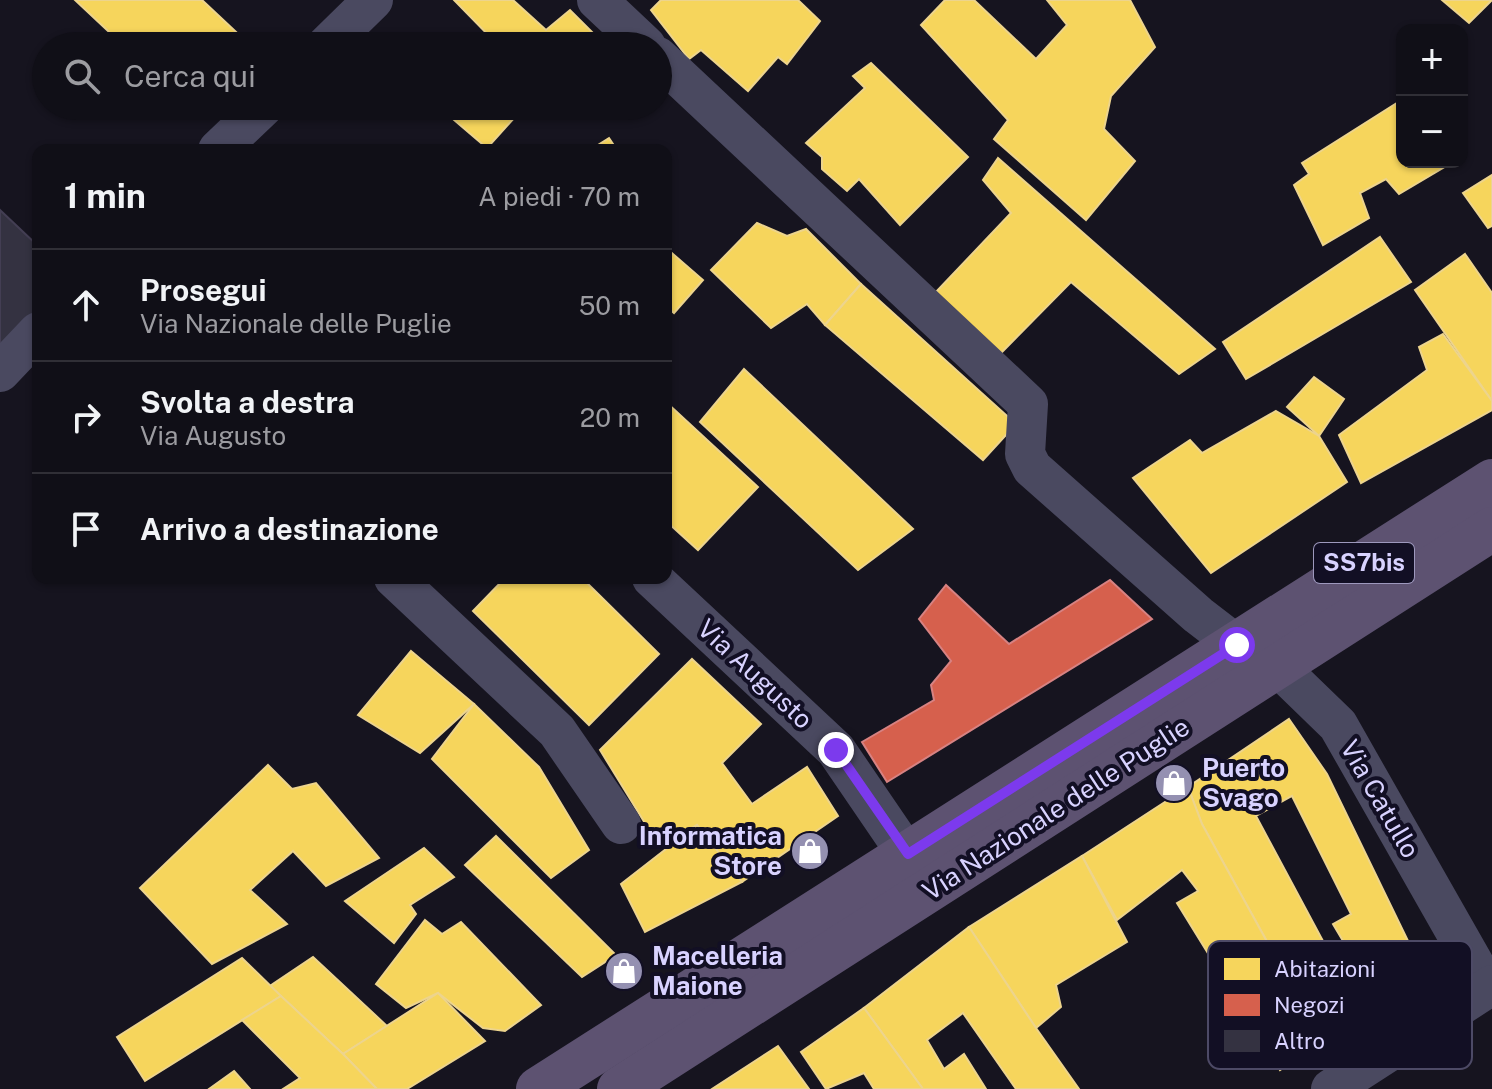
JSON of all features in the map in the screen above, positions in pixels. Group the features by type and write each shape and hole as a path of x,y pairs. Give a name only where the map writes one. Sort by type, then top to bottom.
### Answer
{"main road":[{"name":"Via Nazionale delle Puglie","path":"619,1089 1237,645 1492,481"},
{"name":"Via Nazionale delle Puglie","path":"538,1089 1278,667 1492,529"}],"street":[{"path":"340,32 373,0"},
{"path":"597,0 631,32"},
{"name":"Via Catullo","path":"672,70 1028,404 1025,454 1032,468 1198,615 1237,645 1278,667 1338,725 1463,941"},
{"path":"224,144 249,120"},
{"path":"0,372 32,338"},
{"path":"400,584 557,731 621,824"},
{"name":"Via Augusto","path":"658,584 836,750 920,871"},
{"name":"Via Catullo","path":"1472,957 1489,986"},
{"path":"1472,997 1489,986"},
{"path":"1331,1089 1362,1069"}],"building: Abitazioni":[{"path":"75,0 202,0 236,32 109,32"},
{"path":"454,0 513,0 546,30 570,10 592,32 485,32"},
{"path":"661,0 798,0 820,21 787,64 778,57 748,91 701,50 689,59 672,37 672,32 668,32 651,10"},
{"path":"945,0 974,0 1036,59 1067,25 1047,0 1130,0 1155,47 1111,96 1104,129 1135,161 1086,220 994,139 1008,120 921,25"},
{"path":"1442,0 1492,0 1469,23"},
{"path":"871,63 968,157 900,225 859,179 847,191 822,169 822,157 806,143 865,88 853,76"},
{"path":"1396,104 1396,168 1443,168 1399,194 1386,179 1360,193 1369,218 1323,245 1294,185 1309,174 1302,163"},
{"path":"454,120 512,120 491,144 482,144"},
{"path":"609,138 613,144 600,144"},
{"path":"998,158 1215,349 1179,374 1071,282 1001,353 935,293 1011,213 983,180"},
{"path":"1492,175 1492,226 1488,228 1463,193"},
{"path":"757,223 787,236 806,229 861,284 825,325 807,304 771,328 711,270"},
{"path":"1380,237 1411,282 1246,379 1223,342"},
{"path":"672,253 703,280 674,313 672,311"},
{"path":"1465,254 1492,293 1492,401 1415,290"},
{"path":"861,284 1016,424 983,460 825,325"},
{"path":"1443,334 1492,401 1492,410 1361,483 1339,435 1427,370 1419,347"},
{"path":"744,369 913,529 858,570 700,422"},
{"path":"1314,377 1344,399 1319,436 1287,407"},
{"path":"672,408 758,487 698,550 672,526"},
{"path":"1276,411 1319,436 1347,482 1211,573 1133,478 1190,440 1202,453"},
{"path":"499,584 588,584 659,654 589,725 473,611"},
{"path":"411,651 474,704 420,753 358,715"},
{"path":"692,659 761,724 722,763 752,804 807,767 838,816 742,882 697,825 659,846 600,750"},
{"path":"474,704 539,767 589,850 551,878 432,759"},
{"path":"1289,719 1327,774 1408,941 1343,941 1333,924 1351,914 1292,796 1256,816 1323,941 1267,941 1202,824 1188,787"},
{"path":"268,765 292,789 316,783 379,858 326,886 293,851 250,890 287,924 212,964 140,888"},
{"path":"1188,787 1202,824 1267,941 1208,941 1208,953 1177,903 1198,891 1182,870 1117,920 1082,856"},
{"path":"697,825 742,882 645,932 621,884"},
{"path":"496,836 616,955 582,977 465,865"},
{"path":"424,848 454,877 410,905 416,914 394,943 345,901"},
{"path":"1082,856 1127,942 1056,985 1061,1007 1036,1028 969,927"},
{"path":"425,920 442,934 461,922 541,1005 505,1031 483,1028 438,993 406,1008 376,984"},
{"path":"969,927 1079,1089 1016,1089 963,1013 927,1040 944,1069 964,1054 986,1089 923,1089 864,1008"},
{"path":"313,957 387,1026 343,1054 270,986"},
{"path":"242,958 281,996 145,1081 117,1037"},
{"path":"438,993 485,1041 407,1089 377,1089 343,1054"},
{"path":"281,996 377,1089 283,1089 300,1078 242,1020"},
{"path":"864,1008 923,1089 874,1089 864,1073 826,1089 801,1052"},
{"path":"778,1046 809,1089 712,1089"},
{"path":"234,1071 250,1089 209,1089"}],"building: Negozi":[{"path":"1110,580 1152,619 887,782 862,742 934,700 931,685 951,661 919,619 946,585 1009,644"}],"building: Altro":[{"path":"0,210 32,240 32,325 0,360"}],"place":[{"name":"Puerto Svago","path":"1174,783"},
{"name":"Informatica Store","path":"810,851"},
{"name":"Macelleria Maione","path":"624,971"}],"route":[{"path":"836,750 908,854 1237,645"}]}
